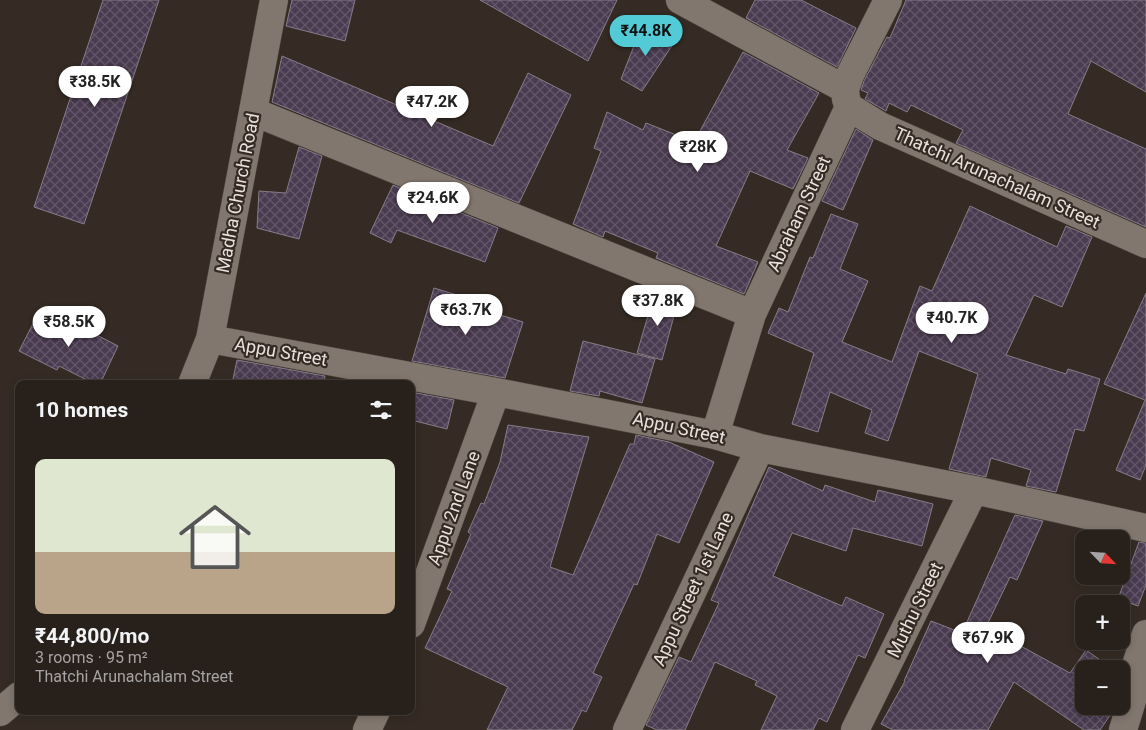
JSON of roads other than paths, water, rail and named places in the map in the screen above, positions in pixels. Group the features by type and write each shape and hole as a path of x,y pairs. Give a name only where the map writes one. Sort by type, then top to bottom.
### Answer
{"street":[{"name":"Madha Church Road","path":"194,380 210,339 274,0"},
{"name":"Thatchi Arunachalam Street","path":"680,0 847,98 880,126 1146,244"},
{"name":"Abraham Street","path":"715,434 752,314 847,98 850,75 888,0"},
{"path":"254,112 752,314"},
{"name":"Appu Street","path":"210,339 715,434 760,448 974,490 1146,528"},
{"name":"Appu 2nd Lane","path":"415,613 496,392"},
{"name":"Appu Street 1st Lane","path":"626,730 760,448"},
{"name":"Muthu Street","path":"862,727 974,490"},
{"path":"1123,730 1137,684 1136,662 1146,634"},
{"path":"0,712 15,699"},
{"path":"367,730 374,715"}]}
